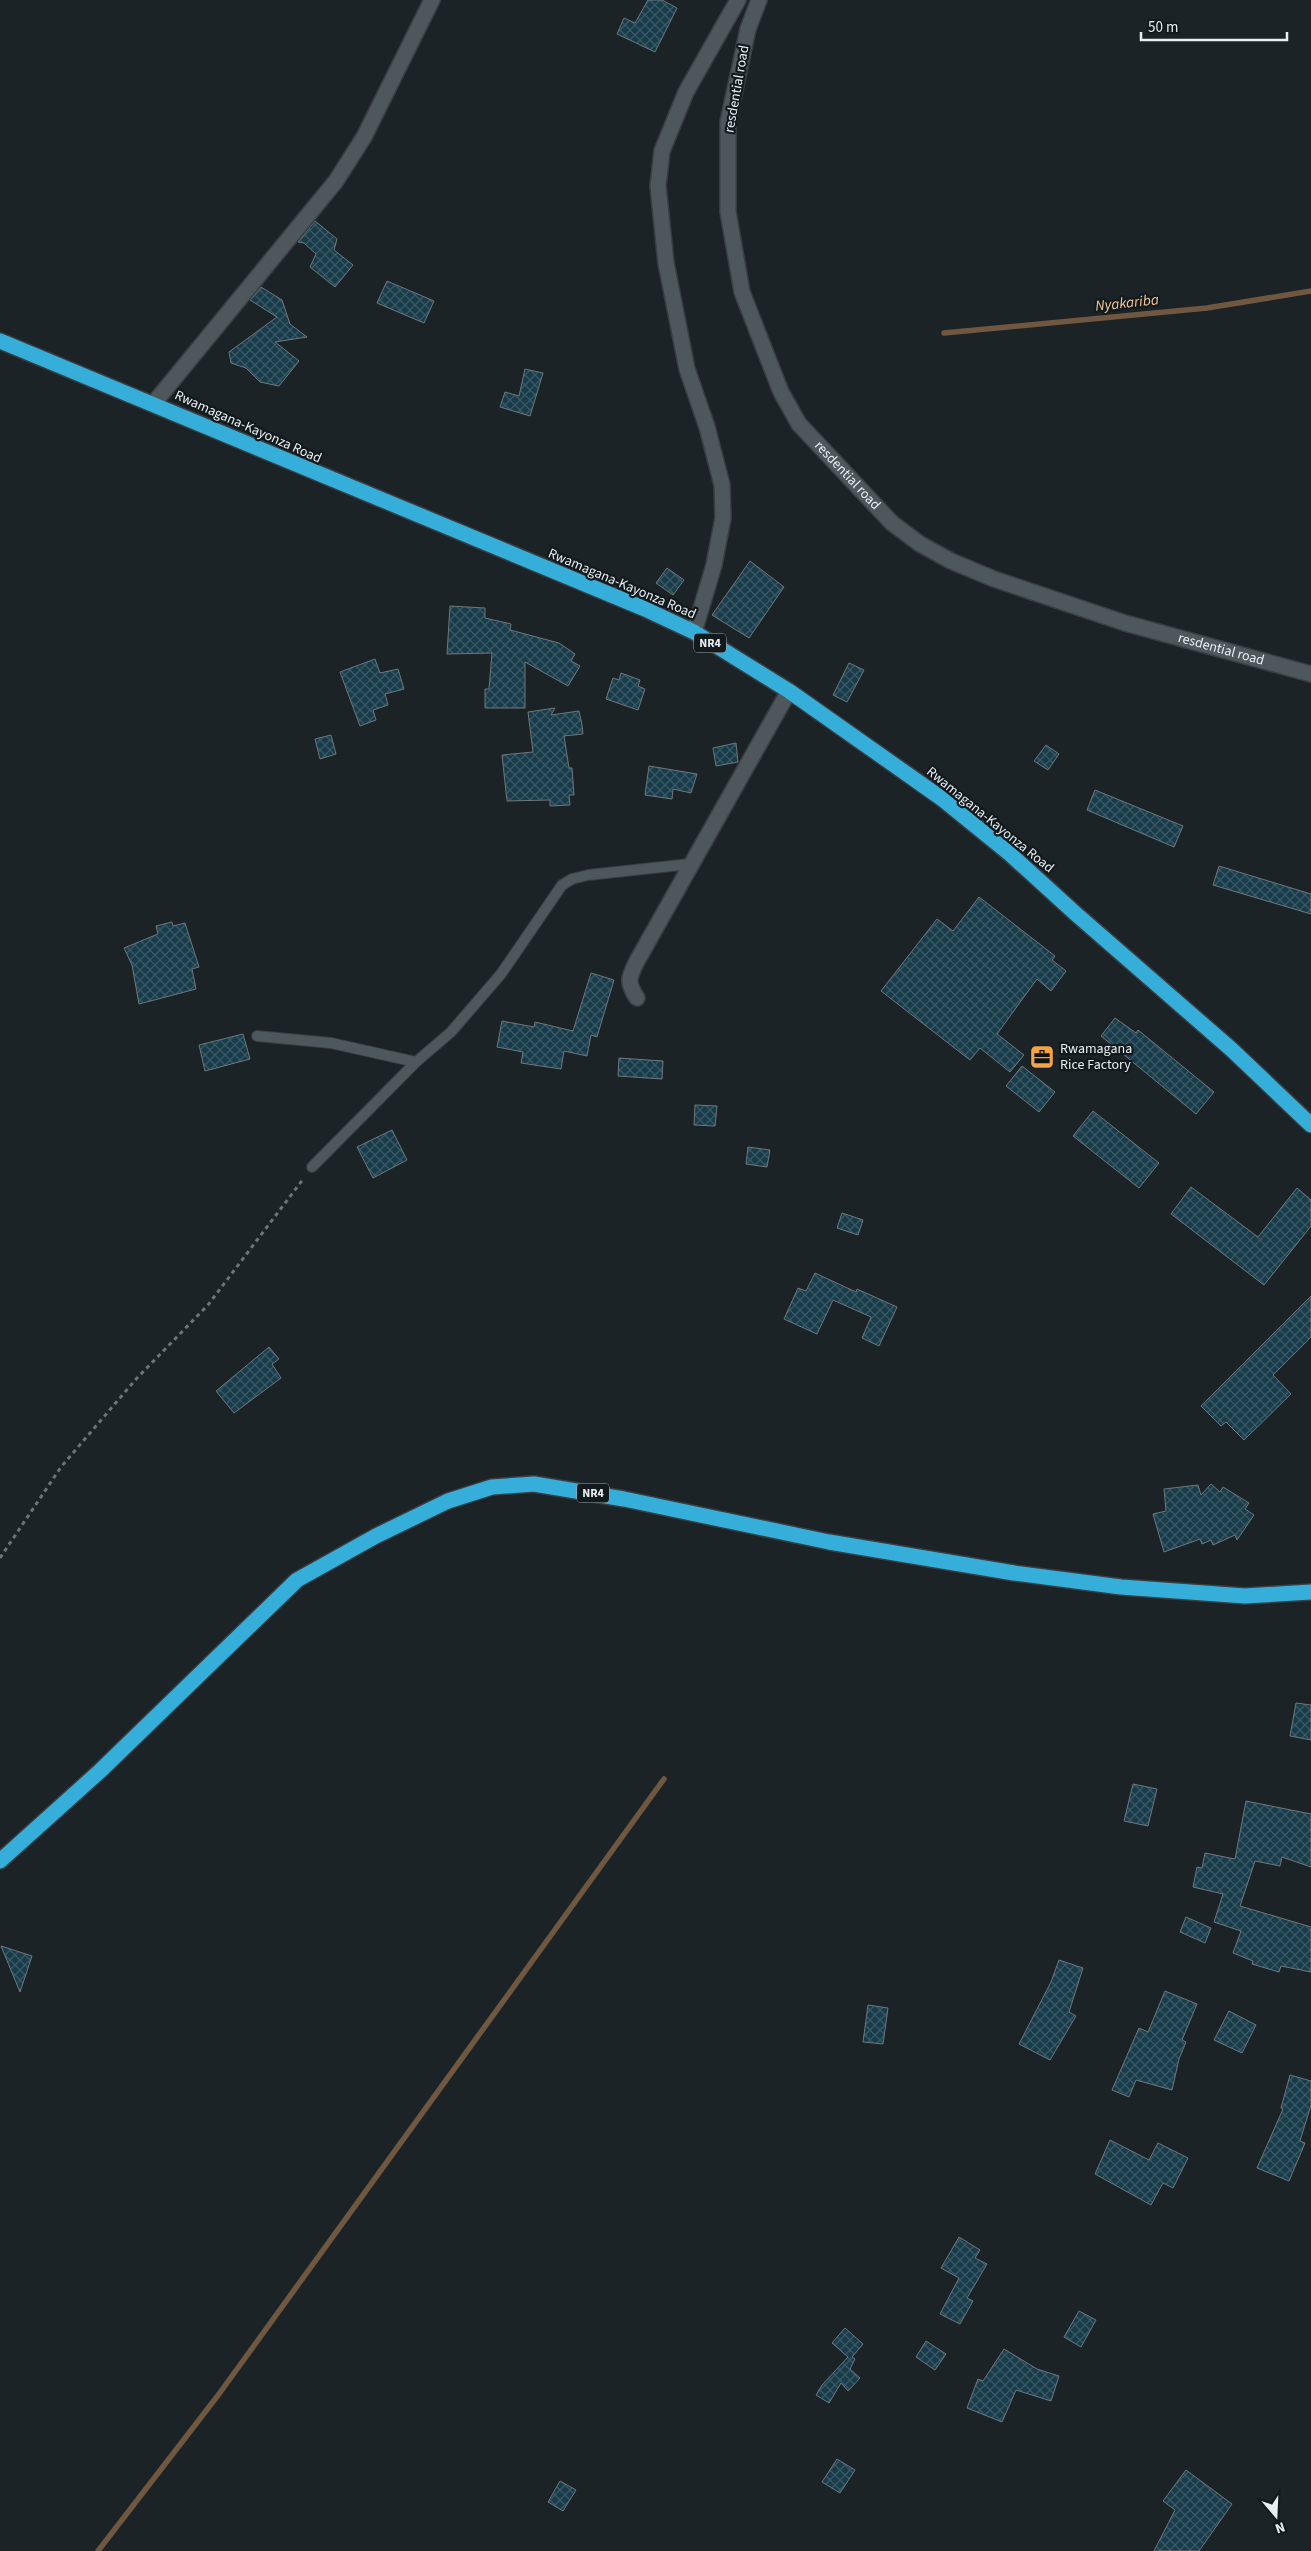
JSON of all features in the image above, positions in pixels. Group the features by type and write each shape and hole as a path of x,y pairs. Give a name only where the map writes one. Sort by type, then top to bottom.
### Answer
{"highway":[{"name":"Rwamagana-Kayonza Road","path":"0,341 154,403 310,472 645,609 694,632 789,691 941,798 1002,848 1168,996 1231,1049 1311,1125"},
{"name":"NR4","path":"0,1861 100,1771 297,1580 376,1536 448,1501 492,1487 534,1484 624,1499 829,1542 1014,1573 1121,1587 1244,1596 1311,1592"}],"street":[{"path":"154,403 336,181 364,137 432,0"},
{"path":"694,632 714,564 723,518 722,485 707,427 687,369 666,263 658,186 662,151 686,92 738,0"},
{"name":"resdential road","path":"759,0 748,29 728,122 728,212 742,292 781,392 799,424 892,523 920,544 951,561 994,579 1125,623 1311,674"},
{"path":"637,998 630,987 630,975 690,864 789,691"}],"lane":[{"path":"312,1167 416,1062 451,1032 501,974 562,885 588,875 690,864"},
{"path":"257,1036 331,1043 416,1062"}],"path":[{"path":"0,1558 61,1466 137,1378 208,1306 312,1167"}],"building":[{"path":"648,0 662,0 677,8 655,52 617,34 624,18 635,23"},
{"path":"315,221 337,239 334,250 353,265 335,287 310,267 316,254 304,243 298,242"},
{"path":"387,281 434,301 424,323 377,303"},
{"path":"261,287 282,300 290,324 307,337 275,342 299,361 279,386 260,382 246,368 231,363 229,352 277,317 250,300"},
{"path":"525,369 543,373 530,416 500,407 505,392 519,396"},
{"path":"750,561 784,587 749,638 712,615"},
{"path":"667,568 684,580 673,595 656,583"},
{"path":"450,606 485,608 485,618 511,624 510,630 559,643 575,654 571,661 580,666 568,686 525,662 525,708 485,708 485,689 489,689 492,653 447,654"},
{"path":"375,659 380,673 398,669 404,689 385,694 388,705 373,710 376,720 360,726 340,672"},
{"path":"849,663 864,670 847,702 833,695"},
{"path":"621,673 640,680 638,686 645,689 638,710 606,699 613,678 619,680"},
{"path":"555,708 551,715 579,711 582,725 583,734 564,736 569,768 572,768 574,795 569,795 570,805 550,806 550,800 507,801 502,755 533,752 528,712"},
{"path":"331,735 336,754 320,759 315,739"},
{"path":"736,743 738,762 716,766 713,748"},
{"path":"1046,745 1059,754 1048,770 1034,761"},
{"path":"649,766 697,774 691,793 673,789 672,799 645,795"},
{"path":"1095,790 1183,826 1174,847 1087,810"},
{"path":"1219,866 1311,894 1311,914 1213,885"},
{"path":"979,897 1055,956 1052,960 1066,971 1051,991 1037,979 997,1034 1024,1055 1010,1072 980,1048 970,1060 881,991 937,919 953,931"},
{"path":"172,922 173,926 185,923 199,967 192,969 196,989 139,1004 132,965 124,948 158,934 156,926"},
{"path":"591,973 614,980 597,1037 591,1035 587,1056 564,1051 561,1069 521,1063 523,1052 497,1047 502,1021 534,1027 535,1022 573,1031"},
{"path":"1115,1018 1136,1033 1138,1030 1214,1092 1196,1114 1101,1036"},
{"path":"243,1034 250,1059 205,1071 199,1045"},
{"path":"619,1058 663,1061 662,1079 618,1076"},
{"path":"1022,1066 1055,1092 1039,1112 1006,1086"},
{"path":"695,1105 717,1106 715,1126 694,1125"},
{"path":"1093,1111 1159,1163 1139,1188 1073,1136"},
{"path":"392,1130 407,1160 373,1178 357,1147"},
{"path":"748,1147 770,1150 767,1167 746,1164"},
{"path":"1191,1187 1258,1237 1297,1188 1311,1200 1311,1226 1264,1285 1171,1214"},
{"path":"842,1213 863,1220 858,1235 837,1228"},
{"path":"815,1273 856,1292 857,1289 897,1307 879,1346 862,1338 871,1317 833,1300 817,1334 784,1319 798,1288 806,1291"},
{"path":"1311,1296 1311,1337 1273,1375 1291,1394 1244,1440 1226,1422 1221,1426 1201,1406"},
{"path":"269,1347 279,1359 272,1364 281,1378 234,1413 216,1391"},
{"path":"1211,1484 1220,1492 1223,1487 1249,1503 1245,1509 1254,1515 1237,1540 1235,1535 1213,1545 1211,1540 1202,1544 1200,1539 1164,1552 1153,1514 1166,1511 1164,1489 1198,1485 1201,1495"},
{"path":"1296,1703 1311,1705 1311,1740 1290,1736"},
{"path":"1133,1784 1157,1789 1148,1826 1124,1821"},
{"path":"1246,1801 1311,1814 1311,1867 1282,1857 1280,1866 1255,1861 1240,1906 1311,1927 1311,1972 1281,1966 1279,1972 1252,1964 1253,1961 1233,1953 1241,1931 1214,1922 1223,1894 1193,1887 1197,1867 1202,1868 1205,1853 1235,1859"},
{"path":"1186,1917 1211,1928 1205,1943 1180,1932"},
{"path":"1,1946 32,1956 20,1992"},
{"path":"1059,1960 1083,1968 1069,2012 1076,2016 1050,2060 1019,2044 1051,1982"},
{"path":"1165,1991 1197,2004 1182,2040 1186,2042 1179,2059 1172,2090 1136,2080 1129,2097 1112,2090 1139,2028 1148,2032"},
{"path":"868,2005 888,2008 883,2044 863,2042"},
{"path":"1229,2011 1256,2025 1242,2053 1214,2040"},
{"path":"1290,2075 1311,2081 1311,2105 1300,2141 1305,2143 1289,2181 1257,2168 1283,2109 1281,2108"},
{"path":"1110,2140 1149,2160 1158,2143 1188,2158 1173,2188 1163,2183 1151,2205 1095,2174"},
{"path":"959,2237 980,2250 975,2258 987,2264 967,2298 973,2301 960,2324 940,2314 959,2278 941,2268"},
{"path":"1079,2311 1096,2320 1081,2347 1064,2337"},
{"path":"845,2328 863,2344 852,2357 855,2359 850,2369 860,2378 848,2391 841,2383 829,2403 816,2395 822,2385 848,2357 832,2343"},
{"path":"926,2341 946,2354 935,2370 916,2357"},
{"path":"1004,2349 1037,2369 1059,2376 1051,2401 1016,2390 1002,2422 967,2408 978,2379 983,2381"},
{"path":"837,2459 855,2470 840,2493 822,2482"},
{"path":"1186,2470 1232,2504 1199,2551 1154,2551 1175,2510 1163,2501"},
{"path":"560,2481 576,2490 563,2511 548,2502"}],"waterway":[{"name":"Nyakariba","path":"944,333 1207,308 1311,291"},
{"path":"98,2551 219,2394 664,1779"}],"place":[{"name":"Rwamagana Rice Factory","path":"1042,1057"}]}
